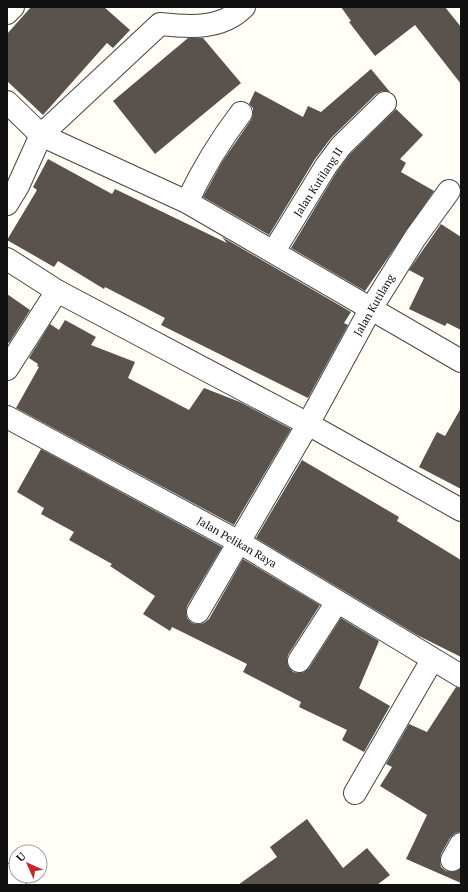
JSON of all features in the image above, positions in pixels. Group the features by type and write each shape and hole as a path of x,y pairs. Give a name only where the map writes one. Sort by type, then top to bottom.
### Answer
{"street":[{"path":"7,13 13,7"},
{"path":"7,204 18,186 41,135 160,24 194,27 211,24 236,15 244,7"},
{"path":"7,102 41,135 187,202 274,251 370,310 461,361"},
{"name":"Jalan Kutilang II","path":"274,251 326,166 341,146 385,103"},
{"path":"187,202 202,169 214,149 241,113"},
{"name":"Jalan Kutilang","path":"198,612 308,424 370,310 415,238 449,191"},
{"path":"7,259 57,291 308,424 461,510"},
{"path":"7,369 57,291"},
{"name":"Jalan Pelikan Raya","path":"7,417 239,542 432,660 461,676"},
{"path":"299,661 338,602"},
{"path":"355,793 432,660"},
{"path":"7,875 15,885"}],"building":[{"path":"31,7 104,7 130,30 113,48 107,43 43,115 7,81 7,34"},
{"path":"341,7 445,7 461,27 461,84 415,25 375,56 349,22 351,21"},
{"path":"188,38 203,38 241,83 155,154 113,101"},
{"path":"371,69 390,92 382,91 376,94 331,138 315,159 269,235 203,197 222,162 251,120 253,108 249,104 255,91 303,117 308,106 321,112"},
{"path":"396,109 423,135 400,159 406,163 401,172 434,191 365,291 291,248 336,173 350,154"},
{"path":"48,159 112,194 115,189 227,243 222,237 351,312 344,323 348,325 308,398 161,325 165,318 105,287 104,289 58,261 54,267 7,240 37,190 33,187"},
{"path":"441,224 461,237 461,330 447,323 445,326 409,309 424,278 409,270"},
{"path":"7,294 30,310 9,343 7,342"},
{"path":"65,320 96,337 91,345 135,362 128,378 189,410 204,388 240,402 291,429 234,525 16,408 39,367 37,366 38,364 29,358 50,324 59,330"},
{"path":"461,408 461,489 419,467 437,432 445,436"},
{"path":"41,449 222,547 187,606 187,618 192,623 204,623 209,619 243,559 320,605 288,655 288,666 293,672 304,672 309,668 341,618 379,641 359,688 390,706 364,752 342,740 347,730 299,707 301,702 243,672 247,664 172,627 170,631 143,614 155,596 110,566 112,564 69,540 74,532 41,514 44,508 17,492"},
{"path":"302,460 399,517 397,521 461,560 461,657 417,635 256,538"},
{"path":"456,687 461,688 461,832 455,833 450,838 441,854 440,861 441,867 446,871 453,872 461,868 461,883 406,859 427,815 380,786 392,767 386,764 409,724 427,732"},
{"path":"307,819 343,868 367,848 390,875 377,885 238,885 277,857 270,847"}]}
